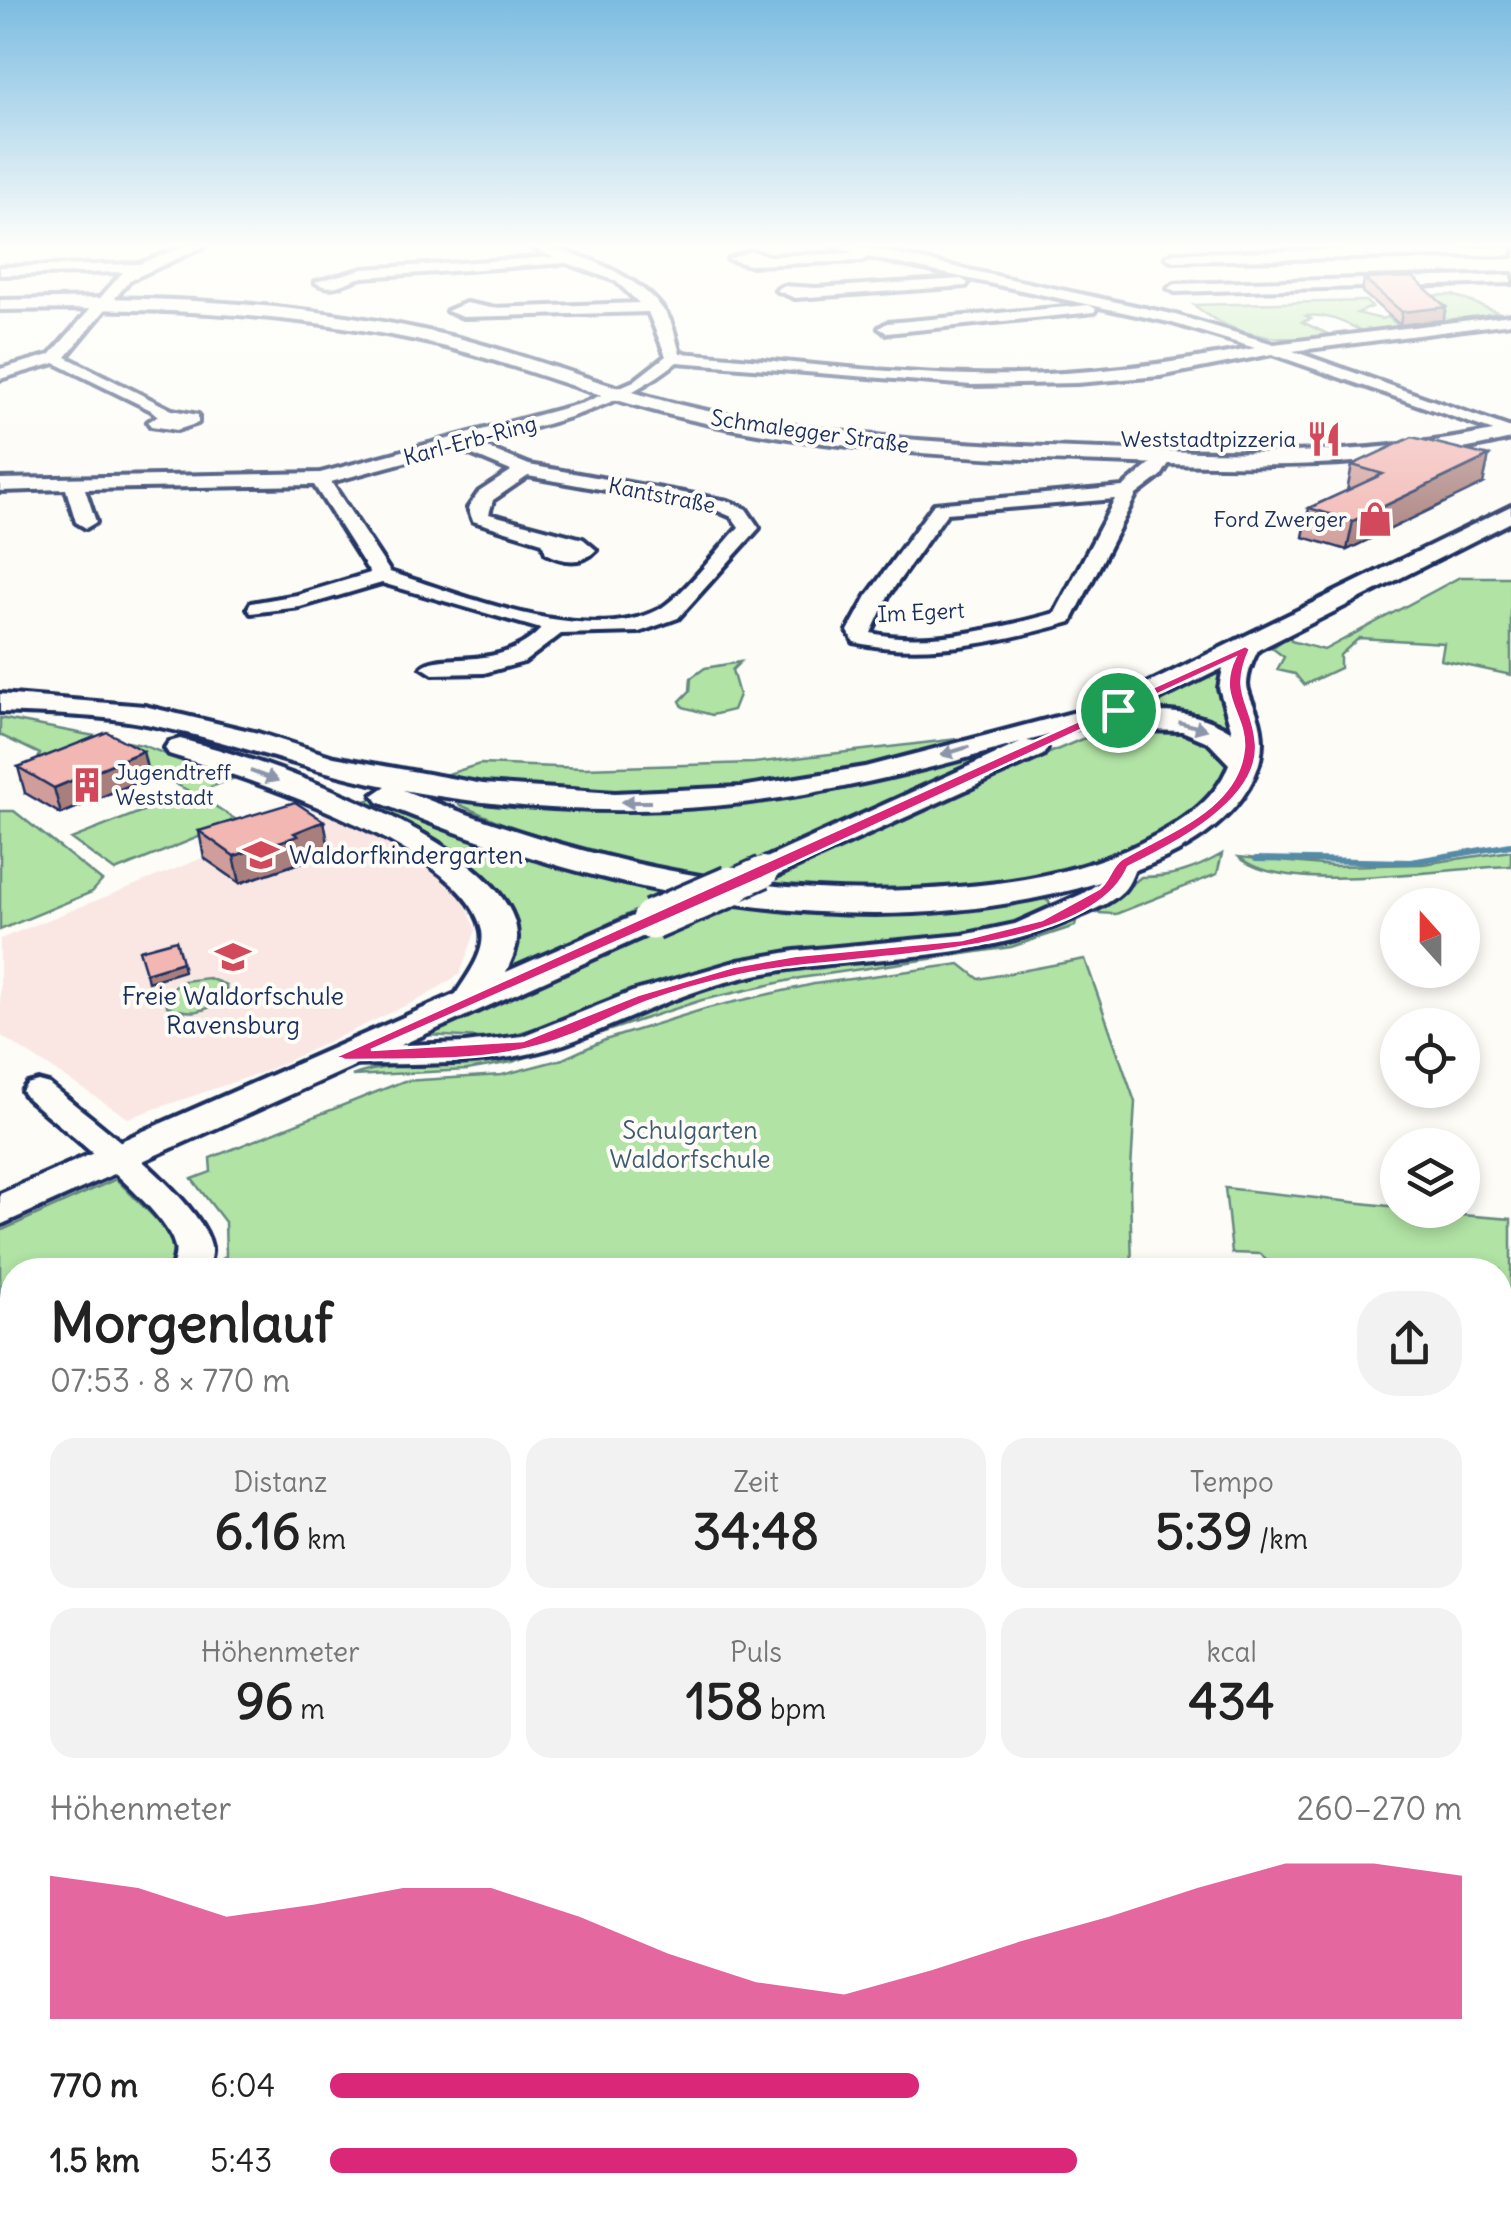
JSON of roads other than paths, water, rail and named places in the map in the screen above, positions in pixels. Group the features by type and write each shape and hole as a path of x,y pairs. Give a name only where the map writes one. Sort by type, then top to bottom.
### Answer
{"street":[{"path":"0,374 56,358 63,350"},
{"name":"Schmalegger Straße","path":"476,350 618,396 716,419 870,442 1164,457 1366,454 1437,447 1510,433"},
{"path":"671,350 674,357 992,380 1141,374 1271,350"},
{"path":"1276,350 1510,433"},
{"name":"Karl-Erb-Ring","path":"0,486 320,479 618,396 674,357"},
{"path":"56,358 157,406 166,415"},
{"name":"Kantstraße","path":"382,576 555,627 618,628 661,618 685,600 748,528 739,514 721,506 525,470 460,443"},
{"name":"Im Egert","path":"1128,492 942,508 878,596 859,631 862,637 891,642 972,635 1030,628 1062,617 1128,492 1155,472 1164,457"},
{"path":"525,470 486,496 478,508 480,516 552,539"},
{"path":"259,608 300,602 382,576 320,479"},
{"path":"74,484 86,522"},
{"path":"0,1211 1118,710 1511,513"},
{"path":"433,668 464,669 524,655 555,627"},
{"path":"332,766 348,777 424,810 634,875 732,893 814,898 969,896 1047,886 1123,864 1166,845 1198,824 1228,795 1250,746 1233,689 1235,669 1245,649"},
{"path":"0,706 92,707 141,715 218,731 332,766 431,785 575,802 712,800 904,766 1055,722 1118,710"},
{"path":"0,706 155,740 226,762 314,794 438,857 481,891 494,910 501,931 497,954 469,1002"},
{"path":"1030,750 1132,721 1156,720 1216,733 1235,746 1244,764"},
{"path":"431,785 450,807 492,831"},
{"path":"345,1056 464,1052 524,1045 658,992 738,970 795,960 962,944 1024,930 1092,900 1114,884 1123,864"},
{"path":"38,1091 115,1157 191,1235 192,1258"}],"waterway":[{"path":"1256,859 1411,862 1511,845"}],"place":[{"name":"Weststadtpizzeria","path":"1324,439"},
{"name":"Ford Zwerger","path":"1375,519"},
{"name":"Jugendtreff Weststadt","path":"87,785"},
{"name":"Waldorfkindergarten","path":"261,855"},
{"name":"Freie Waldorfschule Ravensburg","path":"233,957"}],"park label":[{"name":"Schulgarten Waldorfschule","path":"690,1144"}]}
